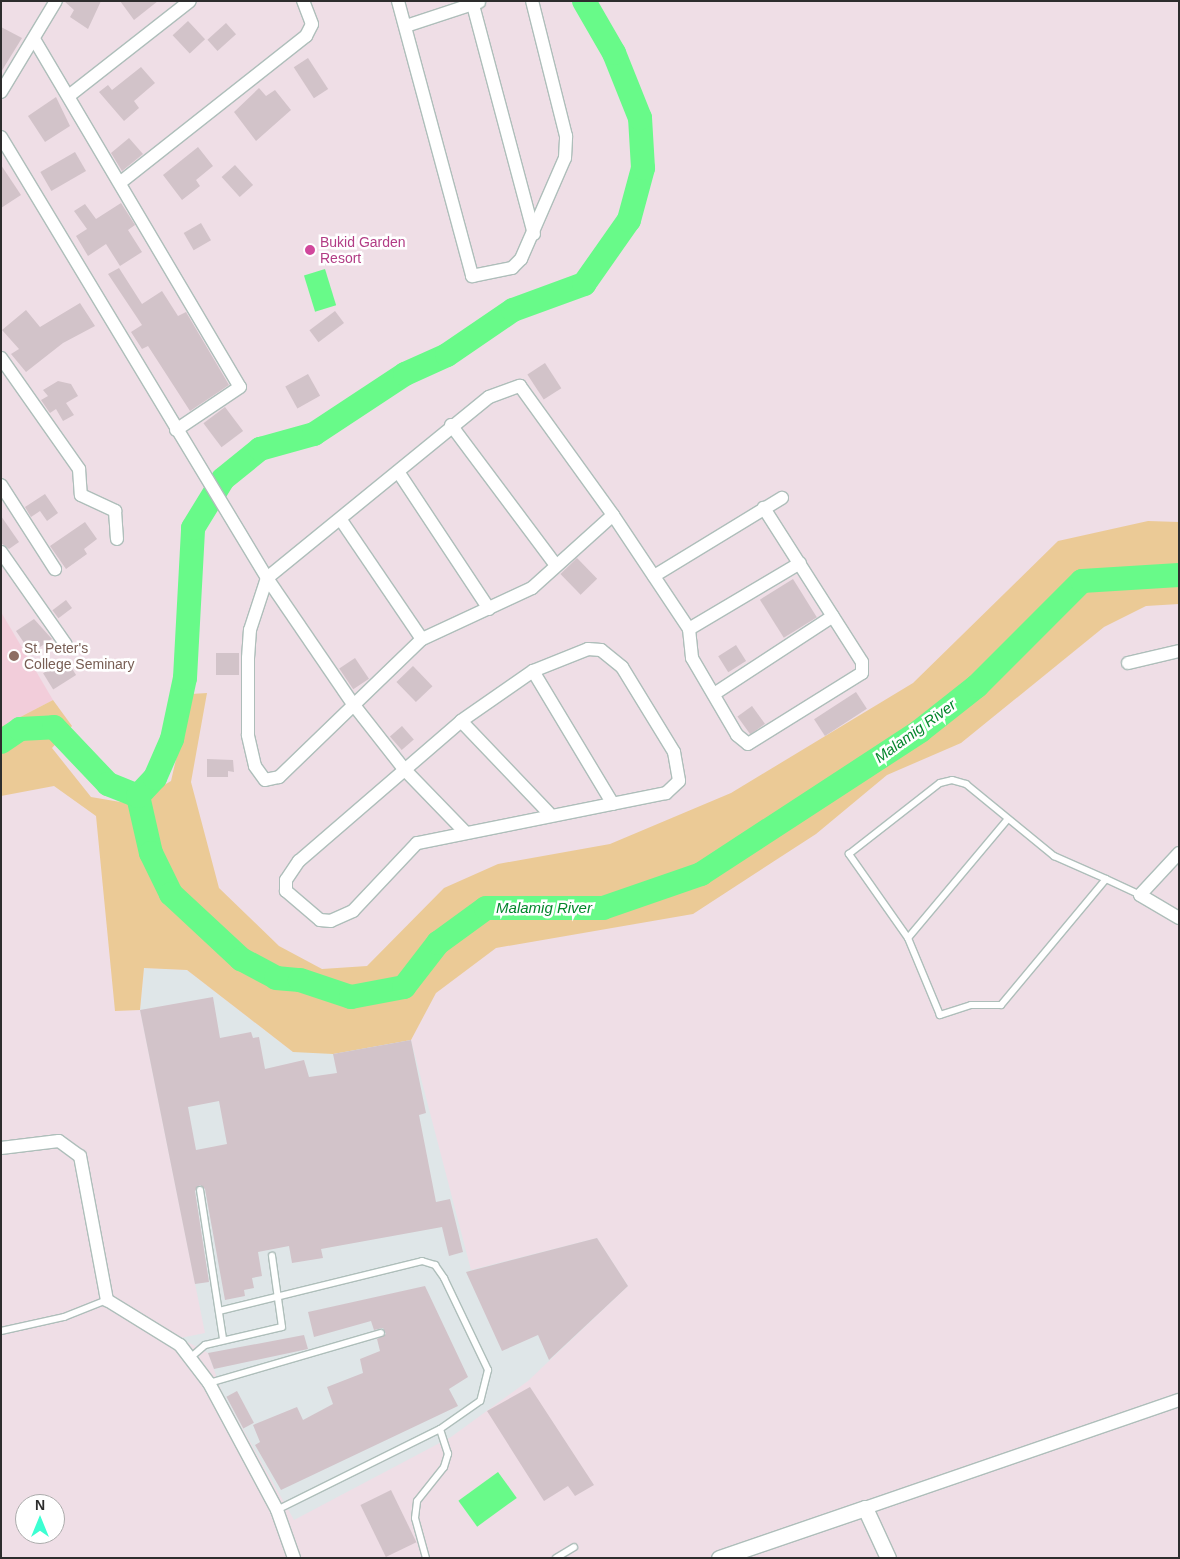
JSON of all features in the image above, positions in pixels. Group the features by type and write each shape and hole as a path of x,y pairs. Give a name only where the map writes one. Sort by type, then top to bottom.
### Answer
{"street":[{"path":"1,92 56,1"},
{"path":"70,95 190,1"},
{"path":"120,182 306,36 312,24 303,1"},
{"path":"398,1 472,276 512,268 534,234 565,158 566,136 532,1"},
{"path":"406,26 477,3 534,234"},
{"path":"34,39 70,95 240,387 176,430"},
{"path":"1,137 206,480 267,578 353,704 404,770 464,831"},
{"path":"1,358 79,469 81,495 115,511 117,539"},
{"path":"613,515 555,564 532,588 422,640 353,704 279,777 265,780 250,752 248,687 250,630 267,578 399,473 451,425 489,397 520,386 613,515 689,629 692,658 737,735 748,744 862,673 862,662 764,508"},
{"path":"451,425 555,564"},
{"path":"399,473 489,609"},
{"path":"1,485 55,569"},
{"path":"654,576 782,498"},
{"path":"341,520 422,640"},
{"path":"1,552 66,645"},
{"path":"689,629 800,563"},
{"path":"714,694 833,616"},
{"path":"588,649 602,650 622,667 674,752 679,781 666,793 613,804 549,813 418,843 353,910 331,921 320,920 286,891 286,880 298,861 461,721 533,671 588,649"},
{"path":"1128,663 1179,651"},
{"path":"533,671 613,804"},
{"path":"461,721 549,813"},
{"path":"1179,853 1140,895 1179,918"},
{"path":"1,1148 59,1140 80,1156 107,1300 169,1337 190,1358 209,1383 277,1510 294,1558"},
{"path":"719,1558 1179,1400"},
{"path":"865,1508 888,1558"}],"lane":[{"path":"1106,879 1001,1005 971,1005 940,1015 908,938 849,854 854,846 940,783 952,780 966,784 1054,856 1106,879 1140,895"},
{"path":"908,938 1008,819"},
{"path":"200,1190 223,1339"},
{"path":"190,1358 197,1350 223,1339 282,1327 272,1256"},
{"path":"219,1311 277,1295 415,1263 435,1265 488,1370 480,1401 440,1429 277,1510"},
{"path":"1,1331 64,1317 107,1300"},
{"path":"209,1383 381,1333"},
{"path":"426,1558 415,1518 417,1501 444,1467 448,1454 440,1429"},
{"path":"556,1558 574,1547"}],"shaded area":[{"path":"325,269 336,305 315,312 304,275"},
{"path":"1148,521 1179,522 1179,604 1146,606 1104,627 961,743 887,775 816,834 693,914 496,948 436,993 411,1040 333,1054 293,1052 187,970 144,968 140,1010 115,1011 96,816 54,786 1,796 1,727 53,700 72,726 52,748 91,797 132,804 171,781 191,694 207,693 191,782 219,888 279,946 322,969 367,966 444,888 498,864 610,844 731,793 913,683 1058,541"},
{"name":"St. Peter's College Seminary","path":"1,612 53,700 1,727"},
{"path":"144,968 187,970 293,1052 411,1040 471,1270 597,1238 628,1286 528,1381 451,1437 294,1520 222,1392 208,1353 180,1338 205,1333 140,1010"},
{"path":"498,1472 517,1498 477,1527 458,1501"}],"building":[{"path":"64,1 101,1 88,29 70,17 74,10"},
{"path":"120,1 158,1 134,20"},
{"path":"188,21 205,39 190,54 173,35"},
{"path":"226,23 236,34 217,51 207,40"},
{"path":"1,27 22,38 1,72"},
{"path":"308,58 328,89 314,98 294,67"},
{"path":"141,67 155,83 134,101 139,108 124,121 99,92 108,85 112,90"},
{"path":"259,88 266,96 275,90 291,110 256,141 234,112"},
{"path":"56,97 70,126 45,142 28,116"},
{"path":"129,138 143,154 122,171 111,153"},
{"path":"198,147 213,166 196,180 200,186 182,200 163,175"},
{"path":"75,152 86,171 51,191 40,172"},
{"path":"1,165 21,195 1,208"},
{"path":"235,165 253,185 240,197 222,177"},
{"path":"121,203 135,225 128,230 142,252 120,266 106,244 88,256 76,236 87,229 74,211 85,204 96,219"},
{"path":"201,223 211,240 194,250 184,233"},
{"path":"119,268 142,304 162,291 178,316 186,312 229,385 190,411 148,346 142,349 131,332 142,325 108,274"},
{"path":"80,303 95,326 63,343 26,372 11,354 19,349 2,330 26,310 40,327"},
{"path":"335,311 344,323 318,342 309,330"},
{"path":"545,363 561,388 544,400 527,374"},
{"path":"308,374 320,396 297,408 285,387"},
{"path":"58,381 71,384 78,396 66,403 74,415 63,421 56,409 50,413 41,400 48,396 43,390"},
{"path":"225,407 243,431 221,447 203,423"},
{"path":"45,494 58,513 47,521 40,511 31,517 25,507"},
{"path":"1,516 19,542 9,549 1,543"},
{"path":"85,522 97,539 84,549 87,554 66,569 50,546"},
{"path":"577,558 597,579 581,595 560,574"},
{"path":"793,579 817,617 784,638 760,600"},
{"path":"66,600 72,608 58,618 52,610"},
{"path":"34,619 52,639 31,653 16,631"},
{"path":"736,645 746,661 728,672 718,656"},
{"path":"216,653 239,653 239,675 216,675"},
{"path":"355,658 369,679 353,689 339,669"},
{"path":"66,659 76,675 53,689 43,673"},
{"path":"413,666 432,686 416,702 396,682"},
{"path":"856,692 867,709 825,736 814,719"},
{"path":"752,706 765,724 750,734 737,717"},
{"path":"402,726 414,740 402,750 390,736"},
{"path":"207,759 233,760 234,772 228,771 228,777 207,777"},
{"path":"213,997 220,1038 251,1032 253,1038 259,1037 265,1069 304,1060 309,1077 337,1073 333,1054 411,1040 426,1113 419,1115 436,1202 450,1199 463,1252 449,1256 442,1227 321,1249 323,1258 292,1263 289,1246 258,1252 262,1276 252,1278 254,1288 244,1290 245,1296 225,1300 205,1189 200,1185 195,1191 209,1282 195,1284 140,1010","holes":["219,1101 227,1144 196,1150 188,1107"]},
{"path":"597,1238 628,1286 549,1360 538,1335 502,1351 466,1272"},
{"path":"425,1286 468,1377 449,1389 458,1406 281,1490 255,1445 260,1442 253,1425 297,1407 303,1420 333,1404 327,1387 363,1373 360,1359 380,1351 377,1339 386,1334 383,1328 374,1330 371,1321 314,1337 308,1312"},
{"path":"304,1335 308,1349 214,1369 208,1353"},
{"path":"530,1387 594,1485 575,1496 568,1486 544,1501 487,1411"},
{"path":"237,1391 254,1423 243,1428 226,1397"},
{"path":"391,1490 416,1542 386,1557 360,1505"}],"waterway":[{"path":"138,796 155,778 172,739 185,678 193,528 223,479 260,449 314,434 405,374 447,355 513,310 584,284 629,220 643,168 640,118 614,53 584,1"},
{"name":"Malamig River","path":"138,796 151,853 171,894 241,959 276,978 300,980 351,997 404,987 438,943 486,908 603,908 701,874 920,731 977,686 1082,581 1179,575"},
{"name":"Malamig River","path":"1,742 20,729 54,727 108,784 138,796"}],"place":[{"name":"Bukid Garden Resort","path":"310,250"},
{"name":"St. Peter's College Seminary","path":"14,656"}]}
